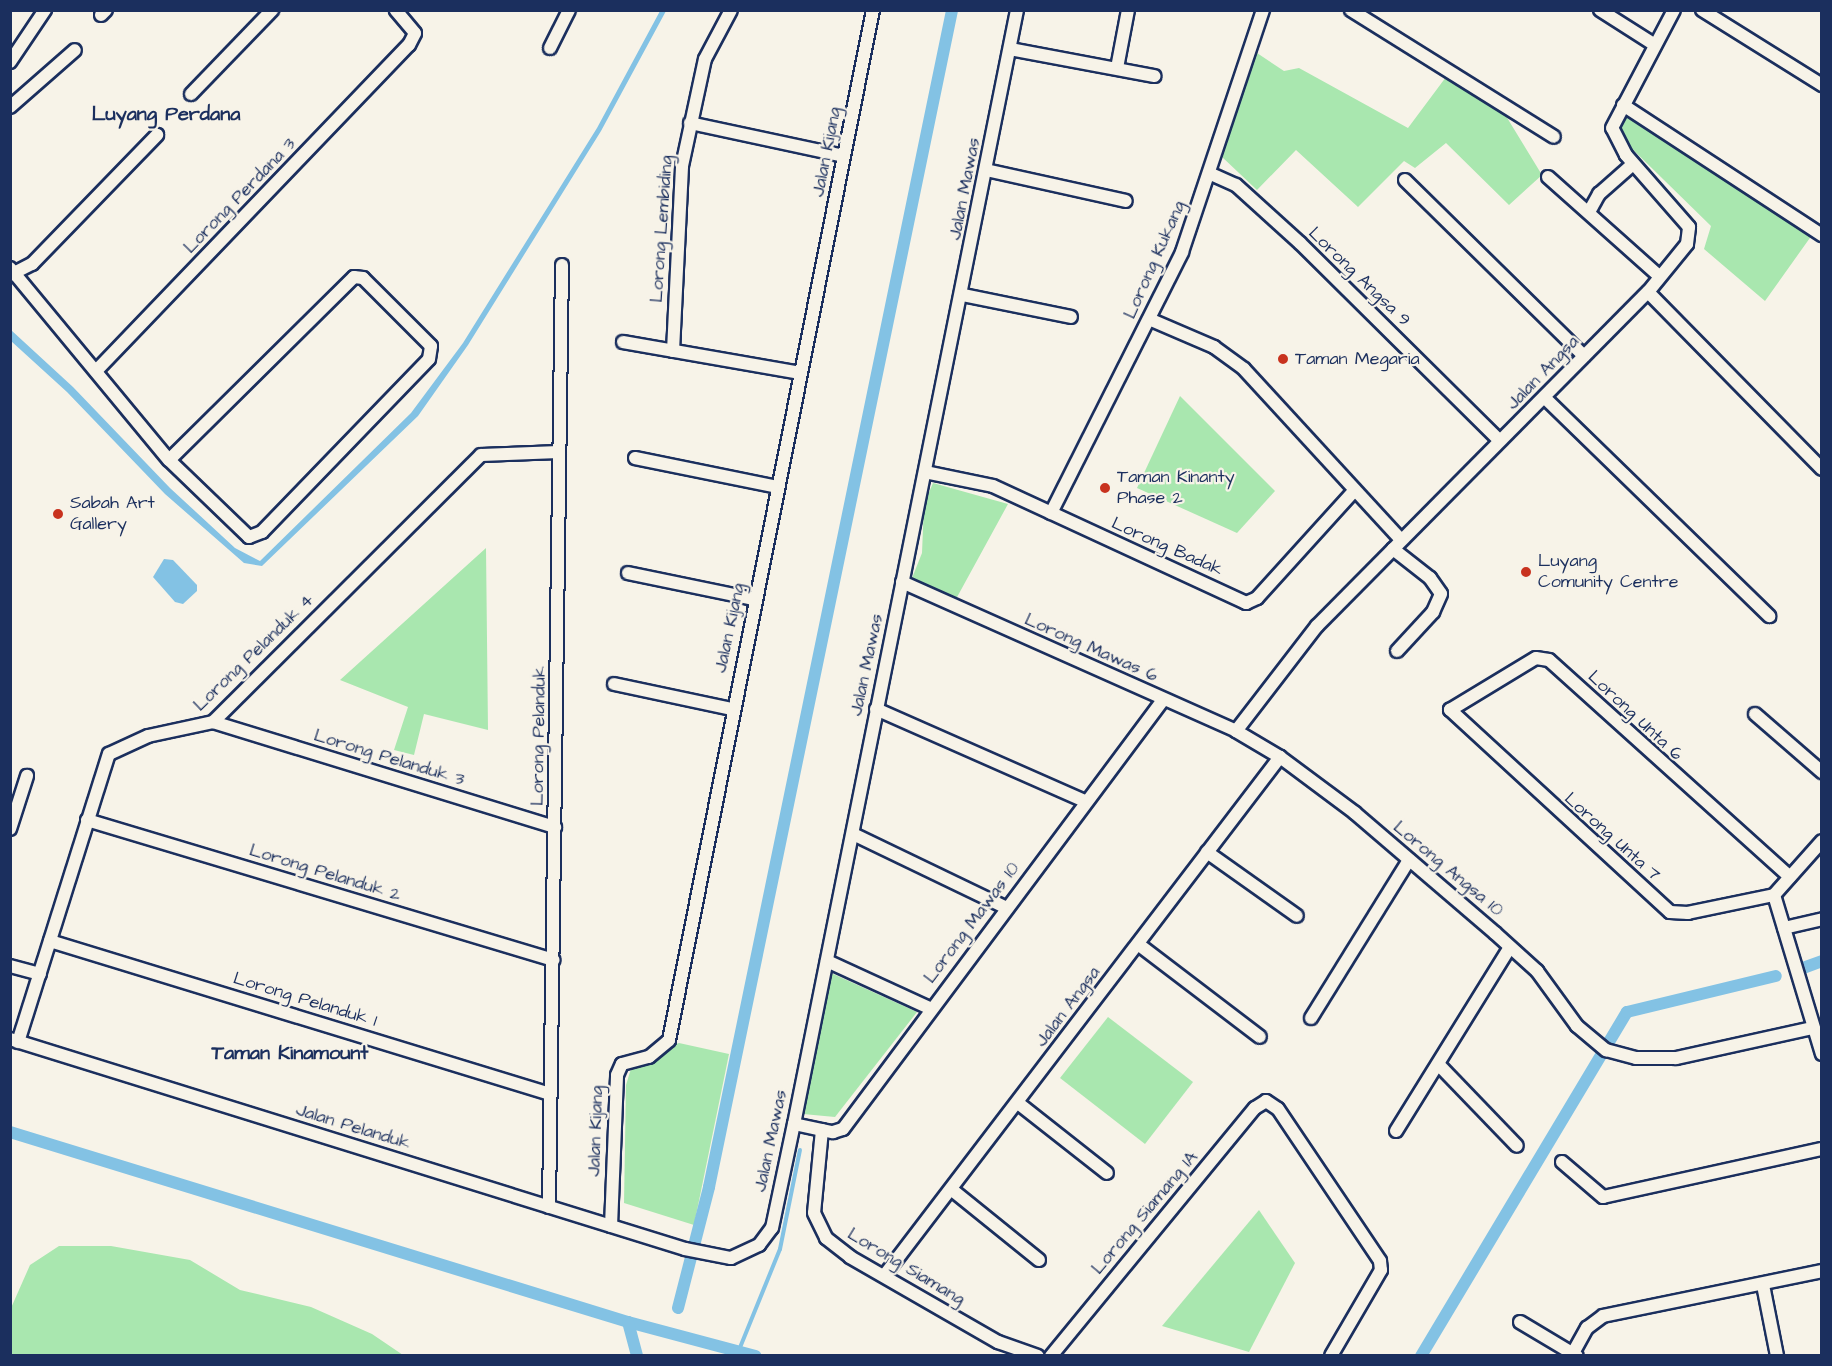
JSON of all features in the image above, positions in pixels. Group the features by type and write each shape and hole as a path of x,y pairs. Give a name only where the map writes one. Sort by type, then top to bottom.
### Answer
{"street":[{"path":"10,62 45,10"},
{"path":"192,94 272,10"},
{"name":"Lorong Perdana 3","path":"96,371 409,45 415,33 396,10"},
{"path":"550,48 570,10"},
{"name":"Lorong Lembiding","path":"673,351 679,192 690,123 705,59 731,10"},
{"name":"Jalan Kijang","path":"610,1226 616,1074 622,1064 649,1057 669,1040 732,709 873,10"},
{"name":"Jalan Mawas","path":"684,1249 719,1258 752,1250 772,1227 902,582 963,295 1017,10"},
{"path":"1116,68 1128,10"},
{"name":"Lorong Kukang","path":"1051,513 1182,252 1211,174 1263,10"},
{"path":"1351,10 1554,137"},
{"path":"1600,10 1655,45"},
{"name":"Jalan Angsa","path":"1236,731 1300,645 1397,544 1545,398 1648,292 1687,244 1689,227 1633,164 1612,128 1674,10"},
{"path":"1702,10 1821,86"},
{"path":"1010,49 1154,76"},
{"path":"10,107 75,50"},
{"path":"1623,105 1821,235"},
{"path":"690,123 844,156"},
{"path":"157,135 32,264 12,272 169,460 241,533 249,537 262,532 429,358 431,346 358,276 169,460"},
{"path":"1589,212 1599,194 1633,164"},
{"path":"986,170 1126,201"},
{"name":"Lorong Angsa 9","path":"1211,174 1236,185 1292,235 1500,441"},
{"path":"1548,177 1659,276"},
{"path":"1405,180 1584,356"},
{"name":"Lorong Pelanduk","path":"549,1207 562,265"},
{"path":"1648,292 1821,470"},
{"path":"963,295 1071,317"},
{"path":"1149,320 1232,358 1430,578 1441,594 1433,612 1397,651"},
{"path":"623,342 800,373"},
{"path":"1545,398 1769,616"},
{"name":"Lorong Pelanduk 4","path":"14,1040 40,974 109,754 148,736 213,722 481,455 559,453"},
{"path":"635,458 777,487"},
{"name":"Lorong Badak","path":"925,472 993,486 1251,603 1354,491"},
{"path":"628,573 754,598"},
{"name":"Lorong Mawas 6","path":"902,582 1236,731 1265,748"},
{"name":"Lorong Unta 6","path":"1455,715 1450,710 1454,704 1542,656 1790,877"},
{"path":"614,684 732,709"},
{"name":"Lorong Mawas 10","path":"794,1124 822,1130 843,1129 929,1008 1163,700"},
{"path":"876,709 1085,801"},
{"path":"1755,714 1821,772"},
{"name":"Lorong Unta 7","path":"1455,715 1670,912 1688,913 1774,895"},
{"name":"Lorong Pelanduk 3","path":"213,722 555,827"},
{"name":"Lorong Angsa 10","path":"1265,748 1280,757 1409,860 1510,947 1537,971 1589,1038 1606,1050 1636,1058 1676,1058 1815,1019"},
{"name":"Jalan Angsa","path":"884,1276 1280,757"},
{"path":"10,829 27,776"},
{"name":"Lorong Pelanduk 2","path":"87,820 553,960"},
{"path":"853,834 1005,907"},
{"path":"1821,841 1774,895 1799,982 1815,1019 1821,1054"},
{"path":"1207,852 1297,916"},
{"path":"1311,1018 1409,860"},
{"path":"1784,928 1821,919"},
{"name":"Lorong Pelanduk 1","path":"50,941 550,1094"},
{"path":"1138,944 1260,1037"},
{"path":"1396,1131 1510,947"},
{"path":"826,961 929,1008"},
{"path":"10,966 40,974"},
{"name":"Jalan Pelanduk","path":"14,1040 684,1249"},
{"path":"1439,1065 1517,1146"},
{"name":"Lorong Siamang 1A","path":"1051,1356 1255,1108 1271,1102 1380,1261 1381,1269 1331,1356"},
{"path":"1018,1103 1107,1173"},
{"name":"Lorong Siamang","path":"822,1130 816,1173 817,1226 842,1251 884,1276 998,1342 1038,1356"},
{"path":"1562,1162 1603,1197 1821,1149"},
{"path":"951,1189 1039,1260"},
{"path":"1520,1323 1575,1354 1587,1328 1604,1316 1763,1285 1821,1271"},
{"path":"1763,1285 1777,1356"}],"green space":[{"path":"1254,51 1284,71 1299,68 1408,128 1446,77 1506,116 1542,175 1509,205 1446,143 1415,168 1404,161 1358,207 1296,150 1257,190 1221,156"},
{"path":"1627,114 1812,235 1765,301 1704,249 1711,226 1618,135"},
{"path":"1180,396 1275,491 1237,533 1137,488"},
{"path":"933,483 1008,504 956,599 912,578 922,553 924,504"},
{"path":"486,548 488,730 424,714 414,755 394,750 408,707 340,680"},
{"path":"831,973 917,1012 835,1117 803,1114"},
{"path":"1108,1017 1193,1082 1145,1144 1060,1078"},
{"path":"679,1043 729,1054 694,1225 624,1203 626,1085 634,1059"},
{"path":"1259,1210 1295,1263 1249,1352 1162,1326"},
{"path":"59,1246 111,1246 190,1260 240,1290 311,1307 372,1334 403,1355 11,1355 11,1308 30,1265"}],"water":[{"path":"660,11 666,11 601,131 468,345 418,416 262,566 244,563 165,494 67,392 11,341 11,330 73,387 170,488 235,548 260,561 411,413 463,343 597,128"},
{"path":"164,559 173,560 197,585 197,591 183,604 175,602 153,577"}],"waterway":[{"path":"678,1308 709,1187 952,10"},
{"path":"1803,968 1822,961"},
{"path":"1421,1356 1627,1012 1776,976"},
{"path":"10,1132 628,1322 756,1356"},
{"path":"739,1350 780,1249 800,1150"},
{"path":"628,1322 637,1356"}],"place":[{"name":"Taman Megaria","path":"1283,359"},
{"name":"Taman Kinanty Phase 2","path":"1105,488"},
{"name":"Sabah Art Gallery","path":"58,514"},
{"name":"Luyang Comunity Centre","path":"1526,572"}],"district":[{"name":"Luyang Perdana","path":"166,114"},
{"name":"Taman Kinamount","path":"290,1053"}]}
